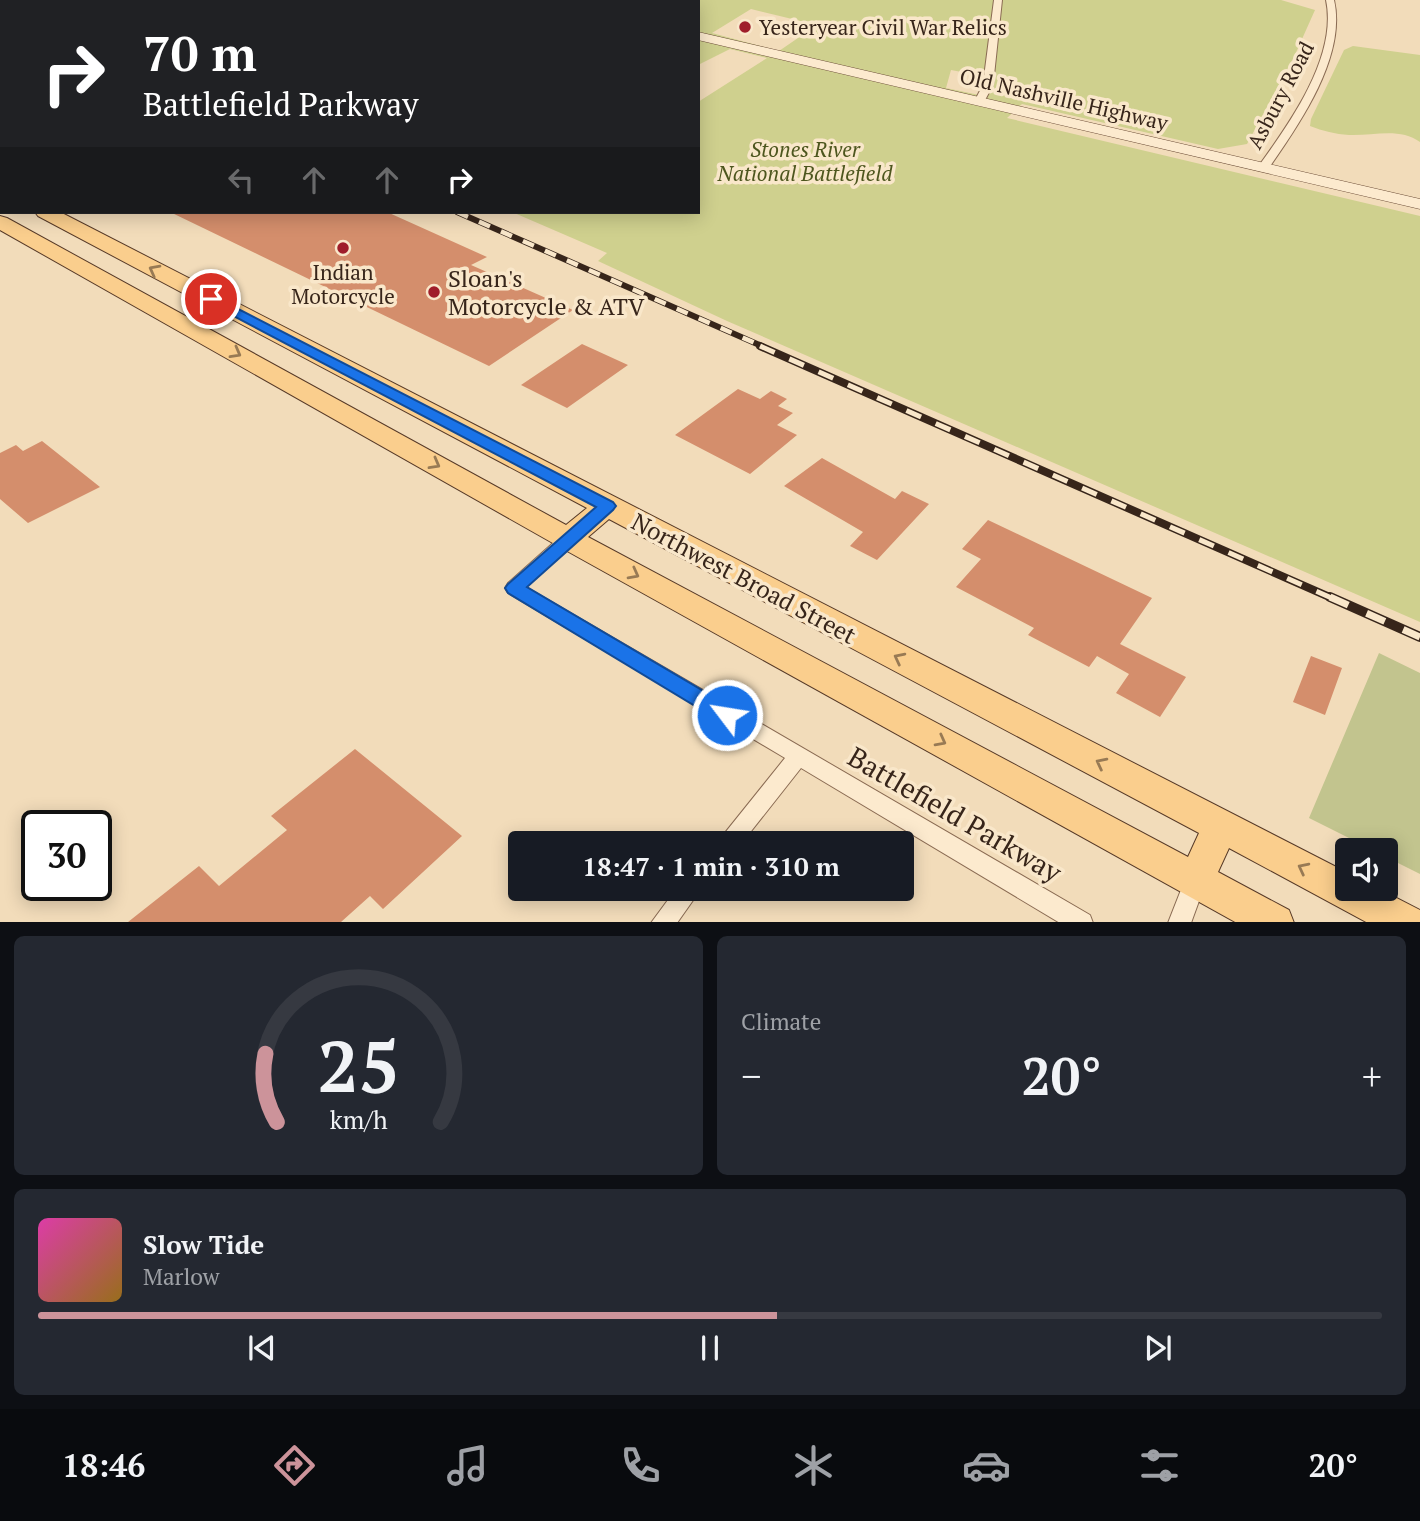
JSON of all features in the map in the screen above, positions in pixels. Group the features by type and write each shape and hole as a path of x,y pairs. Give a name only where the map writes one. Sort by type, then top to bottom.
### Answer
{"main road":[{"name":"Old Nashville Highway","path":"700,36 1420,204"},
{"name":"Northwest Broad Street","path":"49,214 1407,922"},
{"name":"Northwest Broad Street","path":"0,222 568,539 1275,922"},
{"path":"70,260 105,244"},
{"path":"355,418 394,393"},
{"path":"568,539 607,506"},
{"path":"1196,879 1221,826"}],"street":[{"path":"980,100 988,85 998,0"},
{"name":"Asbury Road","path":"1264,167 1299,110 1323,61 1333,27 1330,0"},
{"name":"Battlefield Parkway","path":"568,539 514,588 1082,922"},
{"path":"738,831 798,757"},
{"path":"1179,922 1196,879"},
{"path":"662,922 680,901"}],"green space":[{"name":"Stones River National Battlefield","path":"700,0 1281,0 1315,10 1294,57 1247,144 1218,149 1022,104 1007,118 1420,216 1420,622 727,321 598,261 607,253 517,214 700,214 700,101 767,58 730,49 700,64","holes":["751,9 817,25 779,51 712,33","951,70 983,76 979,95 946,88"]},
{"path":"1353,46 1420,55 1420,142 1395,133 1344,135 1310,126 1344,50"},
{"path":"1379,653 1420,673 1420,874 1398,863 1398,838 1349,838 1309,818"}],"building":[{"name":"Sloan's Motorcycle & ATV","path":"174,214 391,214 487,257 471,265 573,310 489,366"},
{"path":"582,344 628,365 567,408 521,385"},
{"path":"738,389 760,399 771,391 787,399 778,406 793,413 777,425 797,435 750,474 675,435"},
{"path":"42,441 100,487 28,523 0,499 0,453 16,445 23,451"},
{"path":"822,458 895,499 902,491 929,504 877,560 850,546 863,532 784,486"},
{"path":"988,520 1152,598 1120,644 1186,677 1160,717 1116,693 1129,674 1097,656 1089,667 1028,635 1034,628 956,587 981,559 962,549"},
{"path":"1311,656 1342,668 1325,715 1293,702"},
{"path":"355,749 462,836 383,909 370,896 341,922 128,922 199,866 219,886 287,830 271,816"}],"railway":[{"path":"462,214 764,347"},
{"path":"760,346 1334,599"},
{"path":"1330,597 1420,637"}],"place":[{"name":"Yesteryear Civil War Relics","path":"745,27"},
{"name":"Indian Motorcycle","path":"343,248"},
{"name":"Sloan's Motorcycle & ATV","path":"434,292"}],"route":[{"path":"211,299 607,506 514,588 727,715"}]}
